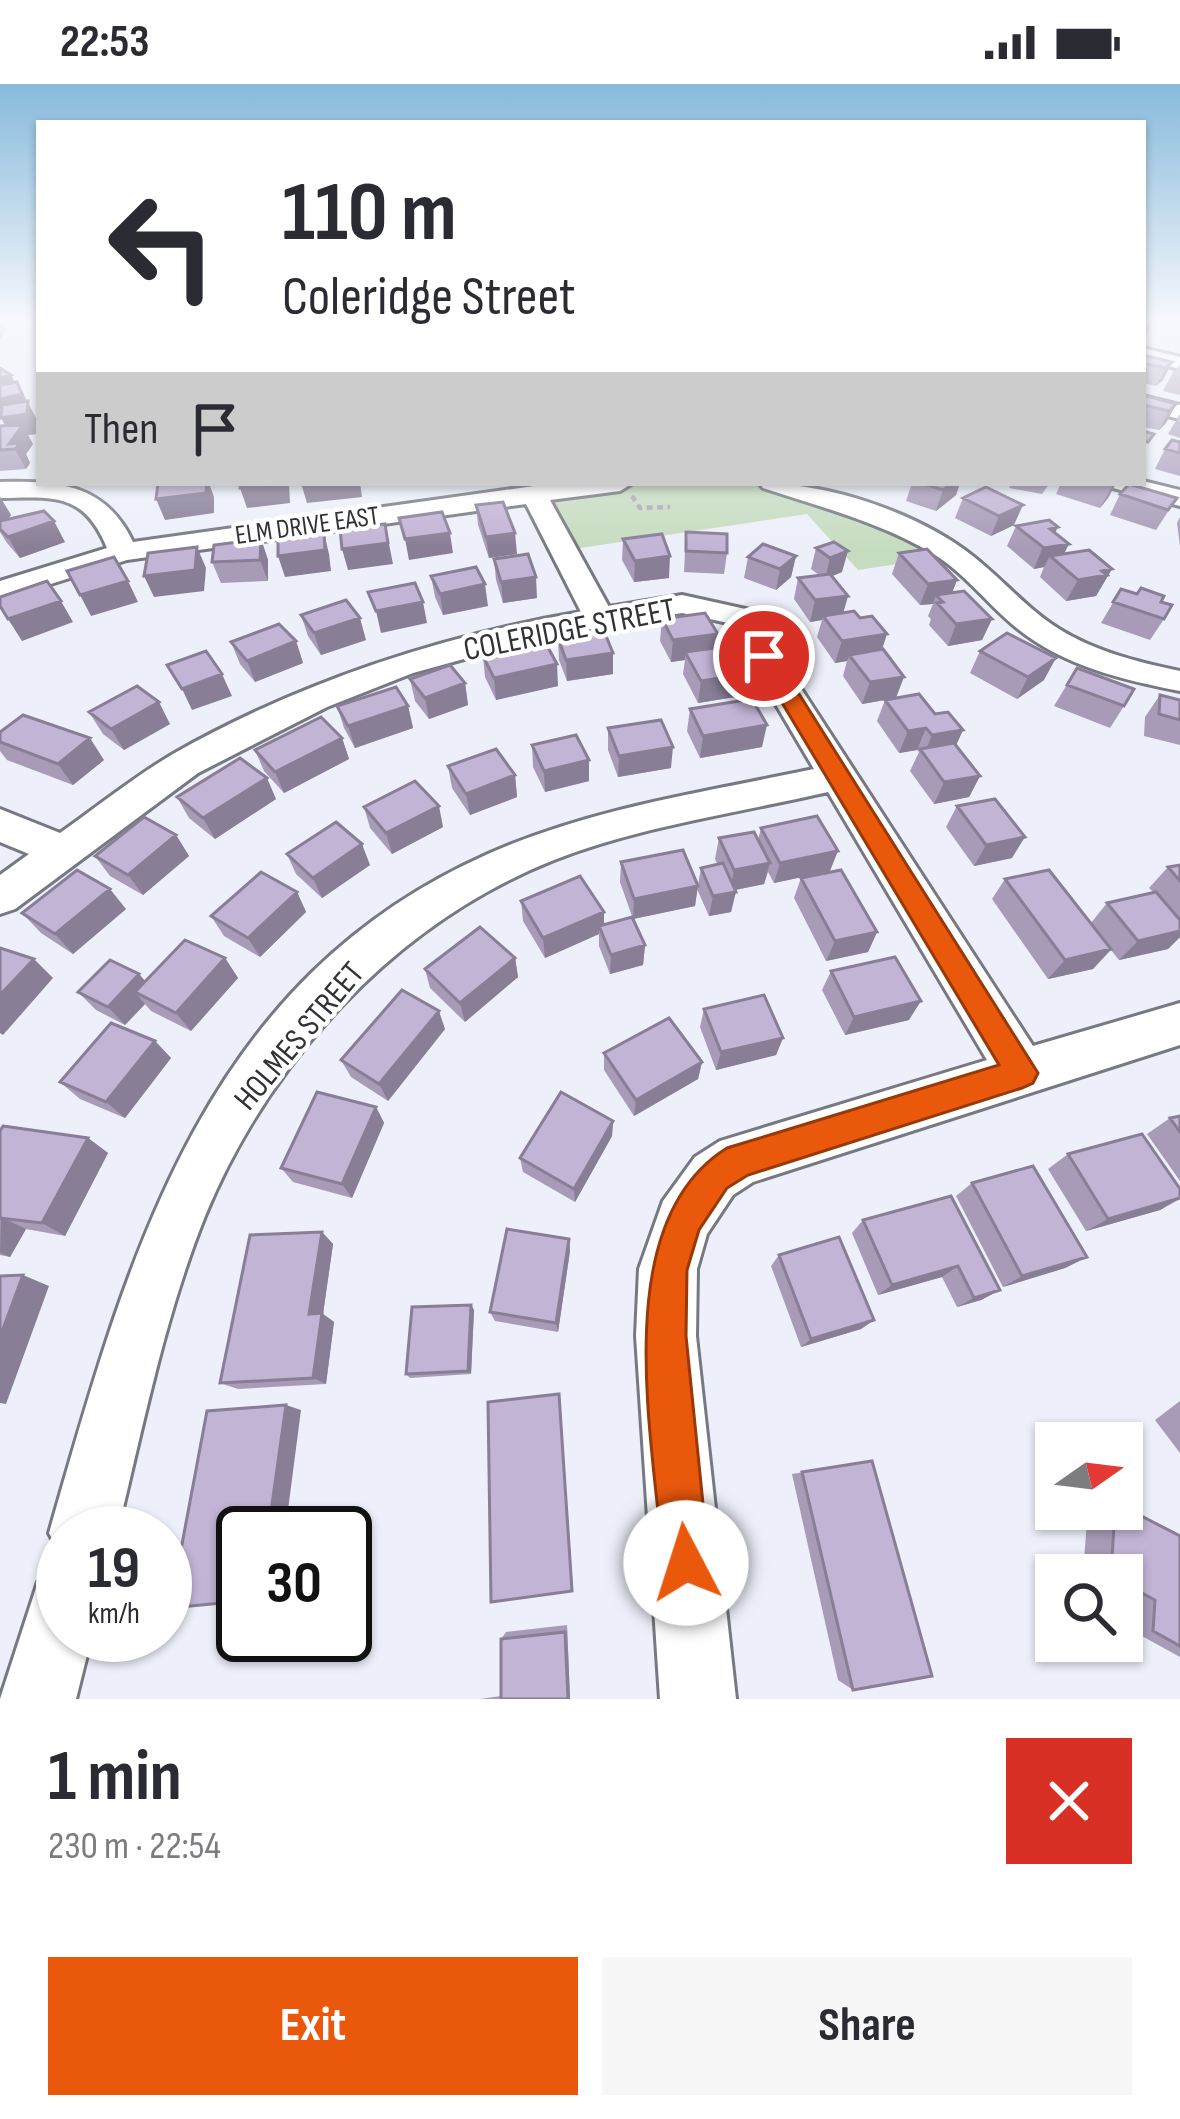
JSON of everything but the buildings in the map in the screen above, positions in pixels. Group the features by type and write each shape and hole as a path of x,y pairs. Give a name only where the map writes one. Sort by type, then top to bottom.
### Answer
{"street":[{"path":"1146,404 1180,412"},
{"path":"413,486 431,508"},
{"name":"ELM DRIVE EAST","path":"0,591 123,552 598,486"},
{"path":"781,486 947,551 1025,620 1076,650 1180,681"},
{"path":"840,506 866,486"},
{"path":"1134,486 1180,498"},
{"path":"0,490 79,496 111,518 123,552"},
{"path":"534,494 599,618"},
{"name":"COLERIDGE STREET","path":"0,897 185,764 315,699 462,646 682,604 739,616 1022,1073"},
{"name":"HOLMES STREET","path":"90,1506 130,1359 183,1203 228,1119 266,1062 331,987 414,916 503,864 582,835 842,776"},
{"path":"0,823 24,838 65,850"},
{"path":"698,1699 666,1336 668,1270 683,1222 714,1176 740,1160 1180,1024"},
{"path":"38,1699 48,1662"}],"path":[{"path":"624,486 640,508 670,507"}],"green space":[{"path":"609,486 775,486 911,534 951,556 858,570 807,514 567,550 538,495"}],"route":[{"path":"686,1563 666,1336 668,1270 683,1222 714,1176 740,1160 1022,1073 764,656"}]}
